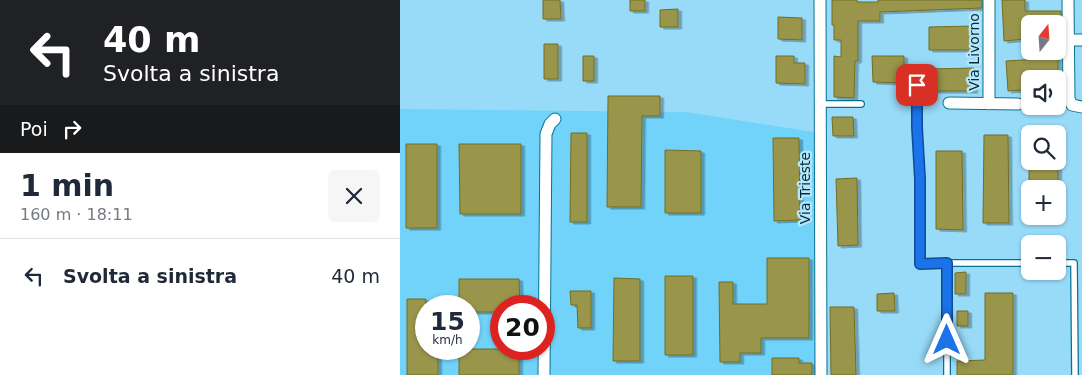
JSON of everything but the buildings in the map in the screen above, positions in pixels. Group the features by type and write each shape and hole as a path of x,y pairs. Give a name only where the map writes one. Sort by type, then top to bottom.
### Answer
{"street":[{"name":"Via Trieste","path":"820,0 821,375"},
{"name":"Via Livorno","path":"989,0 989,104"},
{"path":"1068,0 1070,102 1074,106 1082,107"},
{"path":"1068,40 1082,40"},
{"name":"Via Livorno","path":"950,103 1018,104"},
{"path":"544,375 546,134 550,124 555,119"}],"lane":[{"path":"917,85 920,264 1021,263"},
{"path":"820,104 861,104"},
{"path":"947,263 948,375"},
{"path":"1066,263 1074,263 1075,375"}],"shaded area":[{"path":"400,109 686,112 814,132 815,375 400,375"}],"route":[{"path":"917,85 917,127 920,165 920,264 947,263 947,340"}]}
